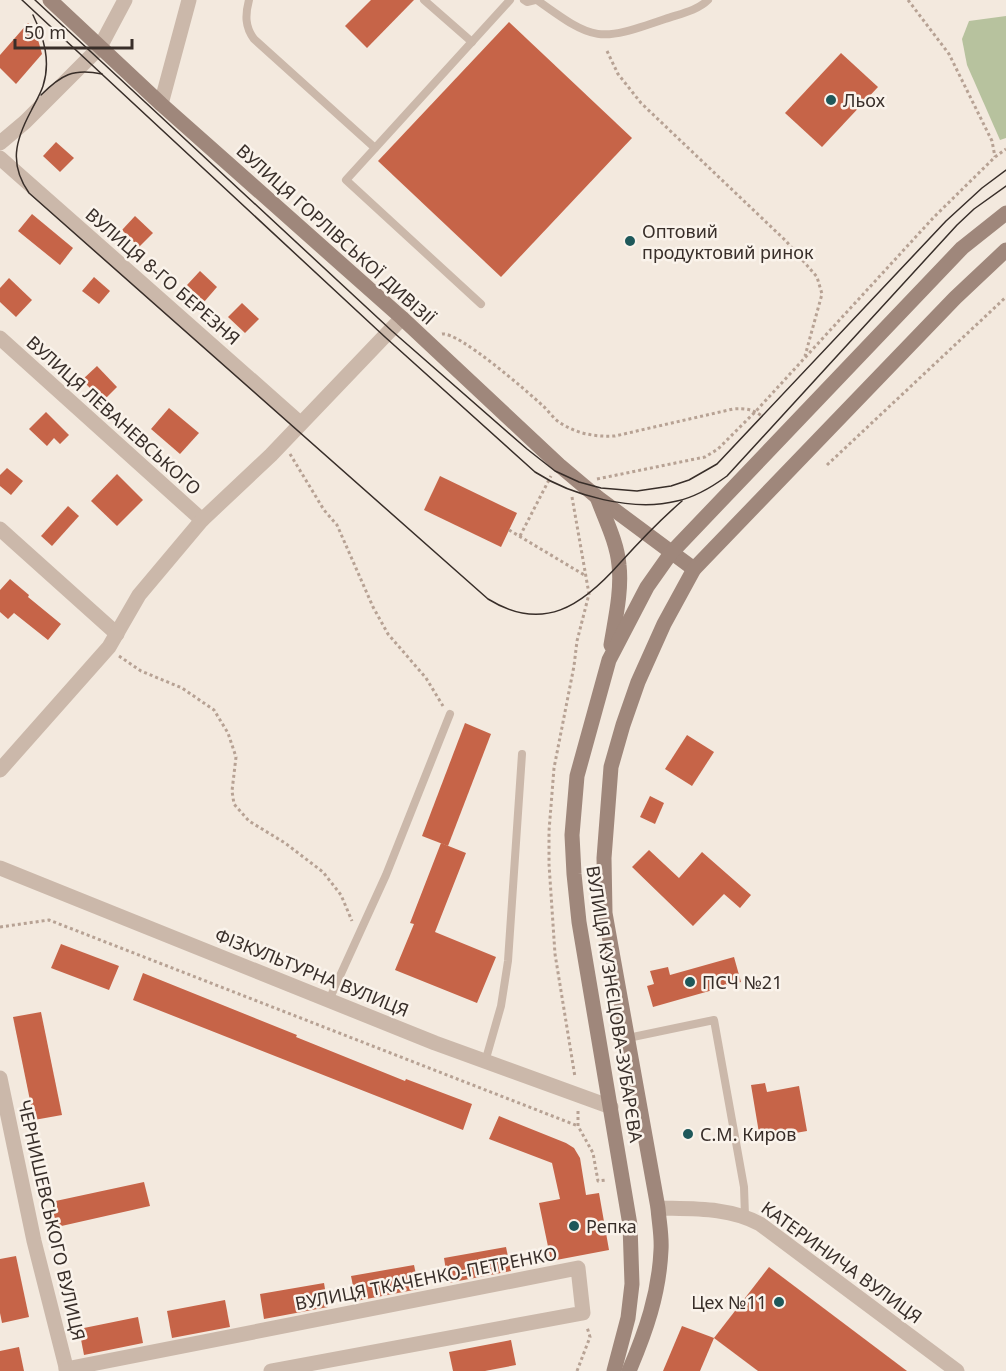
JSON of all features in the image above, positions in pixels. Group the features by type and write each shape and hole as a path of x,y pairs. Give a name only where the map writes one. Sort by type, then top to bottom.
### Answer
{"main road":[{"name":"ВУЛИЦЯ ГОРЛІВСЬКОЇ ДИВІЗІЇ","path":"50,0 161,104 402,318 579,482 694,569"},
{"name":"ВУЛИЦЯ КУЗНЄЦОВА-ЗУБАРЄВА","path":"614,1371 628,1318 632,1284 630,1225 579,922 572,835 577,776 609,660 647,587 671,553 962,248 1006,213"},
{"name":"ВУЛИЦЯ КУЗНЄЦОВА-ЗУБАРЄВА","path":"629,1371 647,1330 657,1291 661,1248 658,1208 605,913 604,858 611,767 638,682 664,624 694,569 955,298 1006,250"},
{"path":"597,497 610,530 619,564 619,587 609,660"}],"street":[{"path":"0,142 25,122 100,47 125,0"},
{"path":"161,104 189,0"},
{"name":"ВУЛИЦЯ 8-ГО БЕРЕЗНЯ","path":"0,158 300,423"},
{"path":"0,770 113,640 139,595 202,520 283,442 402,318"},
{"name":"ВУЛИЦЯ ЛЕВАНЕВСЬКОГО","path":"0,338 202,520"},
{"path":"0,529 113,640"},
{"name":"ФІЗКУЛЬТУРНА ВУЛИЦЯ","path":"0,868 485,1062 610,1107"},
{"name":"ЧЕРНИШЕВСЬКОГО ВУЛИЦЯ","path":"0,1078 34,1241 66,1370"},
{"name":"КАТЕРИНИЧА ВУЛИЦЯ","path":"658,1208 732,1213 745,1216 760,1224 957,1371"},
{"name":"ВУЛИЦЯ ТКАЧЕНКО-ПЕТРЕНКО","path":"66,1370 578,1268 583,1313"},
{"path":"271,1371 583,1313"}],"lane":[{"path":"249,0 246,16 247,30 375,148"},
{"path":"424,0 472,42"},
{"path":"481,304 346,180 510,0"},
{"path":"524,0 527,2 536,0 581,30 601,36 627,32 696,8 708,0"},
{"path":"329,1000 386,875 450,714"},
{"path":"485,1062 501,1006 508,961 522,754"},
{"path":"628,1038 714,1020 744,1186 745,1216"}],"path":[{"path":"908,0 950,54 992,141 995,157"},
{"path":"607,51 618,74 641,104 786,240 817,278 821,287 821,302 805,358"},
{"path":"589,594 571,491 579,482 610,478 705,457 718,449 756,411 934,217 1006,149"},
{"path":"827,465 1006,297"},
{"path":"424,339 448,333 458,338 507,375 544,406 560,423 587,435 615,436 733,409 746,408 756,411 763,417"},
{"path":"283,442 324,510 338,525 373,607 388,634 426,678 438,700 450,714"},
{"path":"520,537 543,490 560,465"},
{"path":"509,530 586,576"},
{"path":"113,640 127,663 182,688 214,710 228,733 236,757 232,790 234,804 249,821 285,843 329,878 342,895 358,934"},
{"path":"0,927 49,920 578,1126"},
{"path":"577,1371 590,1337 583,1313"}],"green space":[{"path":"1006,16 1006,138 1000,140 967,65 962,39 969,21"}],"building":[{"path":"371,0 414,0 367,48 345,26"},
{"path":"509,22 632,138 501,277 378,161"},
{"path":"28,23 35,29 42,54 16,84 0,68 0,55"},
{"name":"Льох","path":"841,53 878,87 822,147 785,113"},
{"path":"56,142 74,158 60,172 43,156"},
{"path":"32,214 73,248 60,265 18,231"},
{"path":"135,216 153,233 139,247 122,230"},
{"path":"200,271 217,287 204,302 187,285"},
{"path":"94,277 110,291 99,304 82,291"},
{"path":"9,278 32,300 16,317 0,302 0,288"},
{"path":"242,303 259,319 245,333 228,317"},
{"path":"97,366 117,387 103,401 82,380"},
{"path":"169,408 199,433 180,454 151,429"},
{"path":"46,412 69,435 60,444 54,438 47,446 29,429"},
{"path":"7,468 23,481 11,495 0,486 0,475"},
{"path":"117,474 143,500 117,526 91,501"},
{"path":"440,476 517,513 501,547 424,510"},
{"path":"68,506 79,516 52,546 41,536"},
{"path":"10,579 61,624 48,640 14,613 8,619 0,612 0,590"},
{"path":"465,723 491,734 448,846 422,836"},
{"path":"687,735 714,752 692,786 665,769"},
{"path":"650,796 664,803 655,824 640,817"},
{"path":"441,843 466,853 435,932 496,957 477,1003 395,970 414,924 410,923"},
{"path":"649,850 679,878 702,852 751,895 740,908 724,894 693,926 632,867"},
{"path":"61,944 119,966 109,990 51,968"},
{"path":"734,957 741,982 653,1007 647,986 654,984 650,971 668,967 670,975"},
{"path":"143,973 405,1081 406,1079 472,1104 463,1130 133,1000"},
{"path":"41,1012 62,1115 34,1120 13,1017"},
{"path":"765,1083 767,1092 799,1086 807,1131 760,1139 751,1085"},
{"path":"499,1116 574,1148 580,1158 586,1195 599,1193 609,1250 551,1261 539,1203 560,1199 552,1163 489,1139"},
{"path":"144,1182 150,1206 57,1227 51,1202"},
{"path":"506,1247 511,1271 448,1283 444,1258"},
{"path":"16,1256 29,1317 2,1323 0,1259"},
{"path":"414,1265 419,1289 356,1301 351,1276"},
{"name":"Цех №11","path":"769,1267 907,1371 758,1371 714,1338"},
{"path":"324,1283 328,1307 264,1319 260,1294"},
{"path":"225,1300 230,1327 172,1338 167,1311"},
{"path":"138,1317 143,1343 84,1355 79,1329"},
{"path":"682,1326 714,1338 700,1371 663,1371"},
{"path":"511,1340 516,1365 485,1371 453,1371 449,1352"},
{"path":"19,1347 24,1371 0,1371 0,1351"}],"tram line":[{"path":"22,0 385,337 535,472 550,481 603,500 641,504 677,501 691,497 727,476 957,225 974,209 1006,186"},
{"path":"35,0 392,331 527,449 555,471 579,482 601,488 637,491 671,486 689,480 717,464 946,221 982,188 1006,170"},
{"path":"33,15 43,41 46,68 43,86 21,132 16,152 19,172 29,193 488,599 508,609 526,614 544,614 560,610 576,602 606,578 682,501"},
{"path":"41,95 55,82 68,75 83,72 102,74"}],"place":[{"name":"Льох","path":"831,100"},
{"name":"Оптовий продуктовий ринок","path":"630,241"},
{"name":"ПСЧ №21","path":"690,982"},
{"name":"С.М. Киров","path":"688,1134"},
{"name":"Репка","path":"574,1226"},
{"name":"Цех №11","path":"779,1302"}]}
